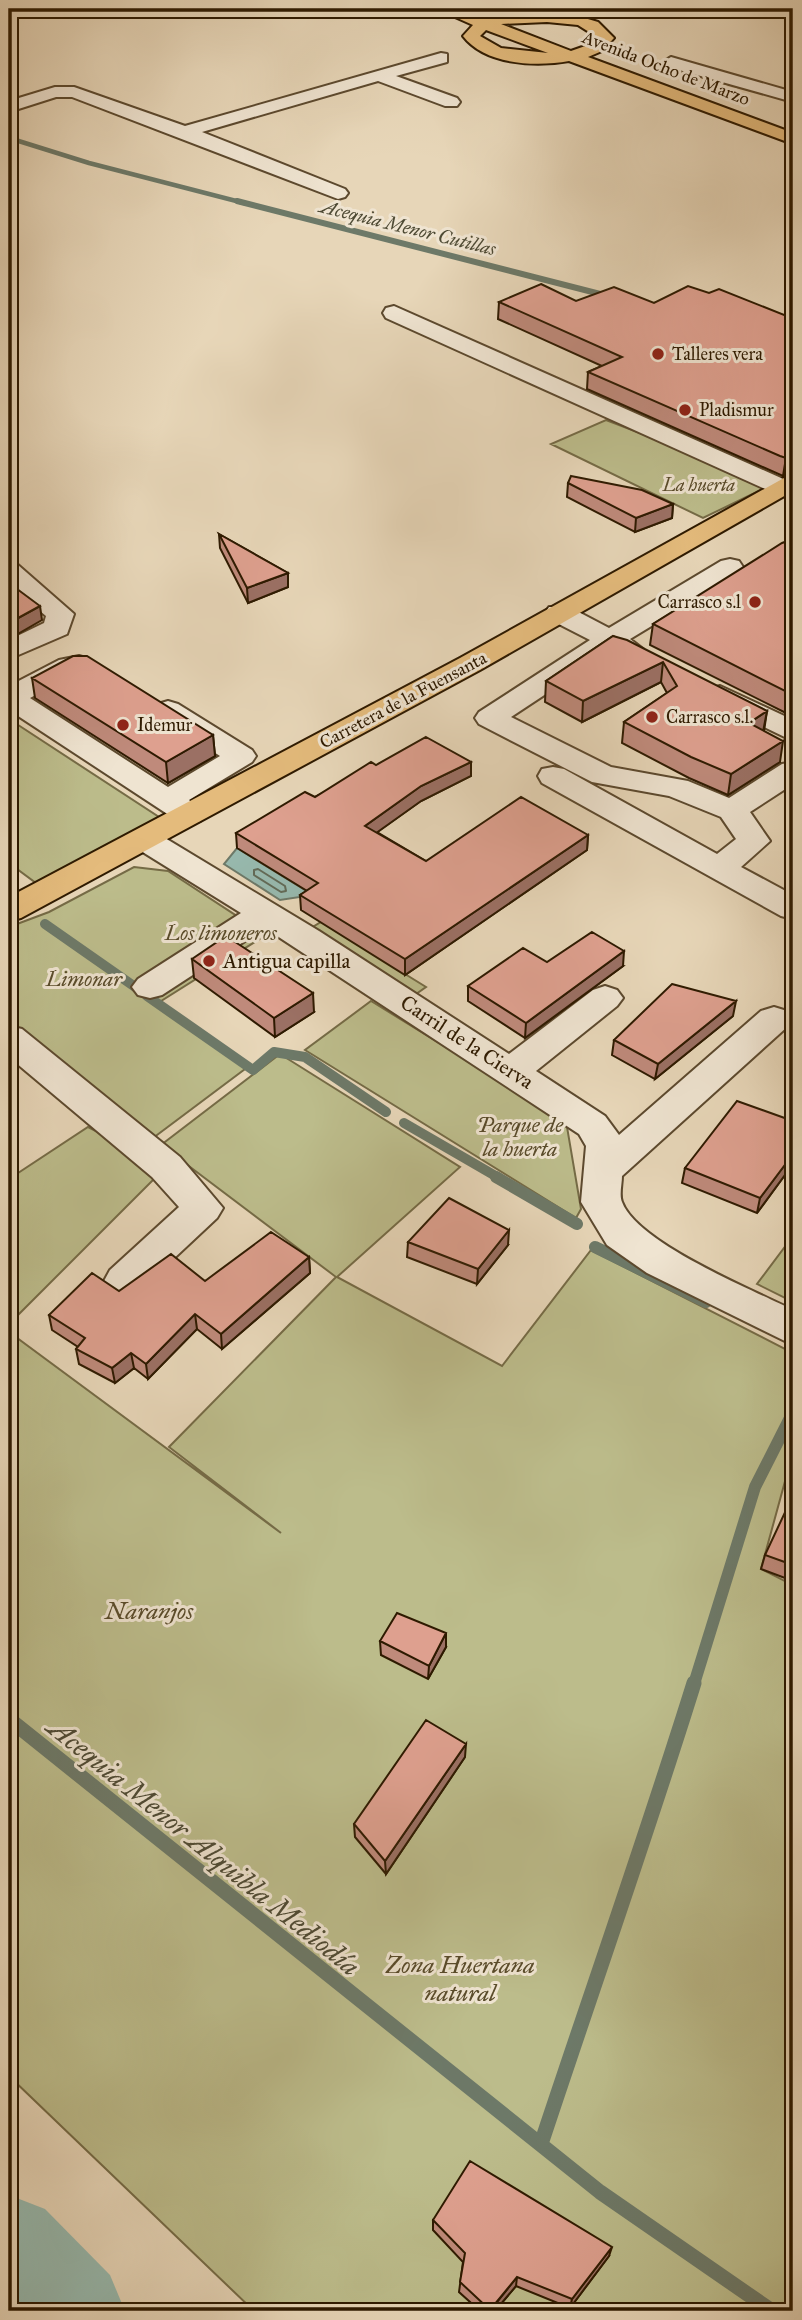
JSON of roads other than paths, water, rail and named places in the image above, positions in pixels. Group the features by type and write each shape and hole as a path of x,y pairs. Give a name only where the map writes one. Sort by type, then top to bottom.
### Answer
{"main road":[{"name":"Avenida Ocho de Marzo","path":"445,9 509,19 793,124"},
{"name":"Avenida Ocho de Marzo","path":"484,16 574,55 793,139"},
{"path":"484,16 471,36 475,43 487,50 530,58 574,55 595,50"},
{"name":"Carretera de la Fuensanta","path":"9,911 144,839 179,807 559,613 787,484"}],"street":[{"path":"184,132 441,58"},
{"path":"671,62 793,97"},
{"path":"379,76 451,102"},
{"path":"9,107 55,92 74,92 338,193"},
{"path":"394,313 787,484"},
{"path":"730,567 622,645 469,730 793,909"},
{"path":"9,571 60,614 57,628 9,650"},
{"path":"559,613 622,645"},
{"path":"108,672 97,664 69,666 9,697 179,807 241,756 141,693"},
{"path":"489,718 603,775 677,788 732,810 754,841 719,868"},
{"path":"732,810 793,771"},
{"name":"Carril de la Cierva","path":"144,839 513,1070 592,1125 605,1145 601,1202 621,1234 661,1262 793,1329"},
{"path":"150,987 265,913"},
{"path":"513,1070 605,998"},
{"path":"604,1170 774,1019"},
{"path":"9,1038 166,1167 203,1208 124,1281"}],"water":[{"path":"237,848 313,895 280,900 224,864"}],"waterway":[{"name":"Acequia Menor Cutillas","path":"9,138 89,163 244,203"},
{"name":"Acequia Menor Cutillas","path":"237,201 608,296"},
{"path":"45,924 138,989"},
{"path":"147,996 253,1070 274,1052 305,1057 386,1112"},
{"path":"404,1123 499,1178"},
{"path":"496,1177 577,1224"},
{"path":"595,1247 706,1302"},
{"path":"694,1684 755,1487 793,1412"},
{"path":"541,2144 694,1683"},
{"name":"Acequia Menor Alquibla Mediodía","path":"9,1719 600,2192 772,2311"},
{"path":"9,2245 74,2311"}],"place":[{"name":"Talleres vera","path":"658,354"},
{"name":"Pladismur","path":"685,410"},
{"name":"Carrasco s.l","path":"755,602"},
{"name":"Carrasco s.l.","path":"652,717"},
{"name":"Idemur","path":"123,725"},
{"name":"Antigua capilla","path":"209,961"}],"park label":[{"name":"La huerta","path":"699,485"},
{"name":"Los limoneros","path":"221,933"},
{"name":"Limonar","path":"84,979"},
{"name":"Parque de la huerta","path":"520,1137"},
{"name":"Naranjos","path":"149,1611"},
{"name":"Zona Huertana natural","path":"460,1979"}]}
